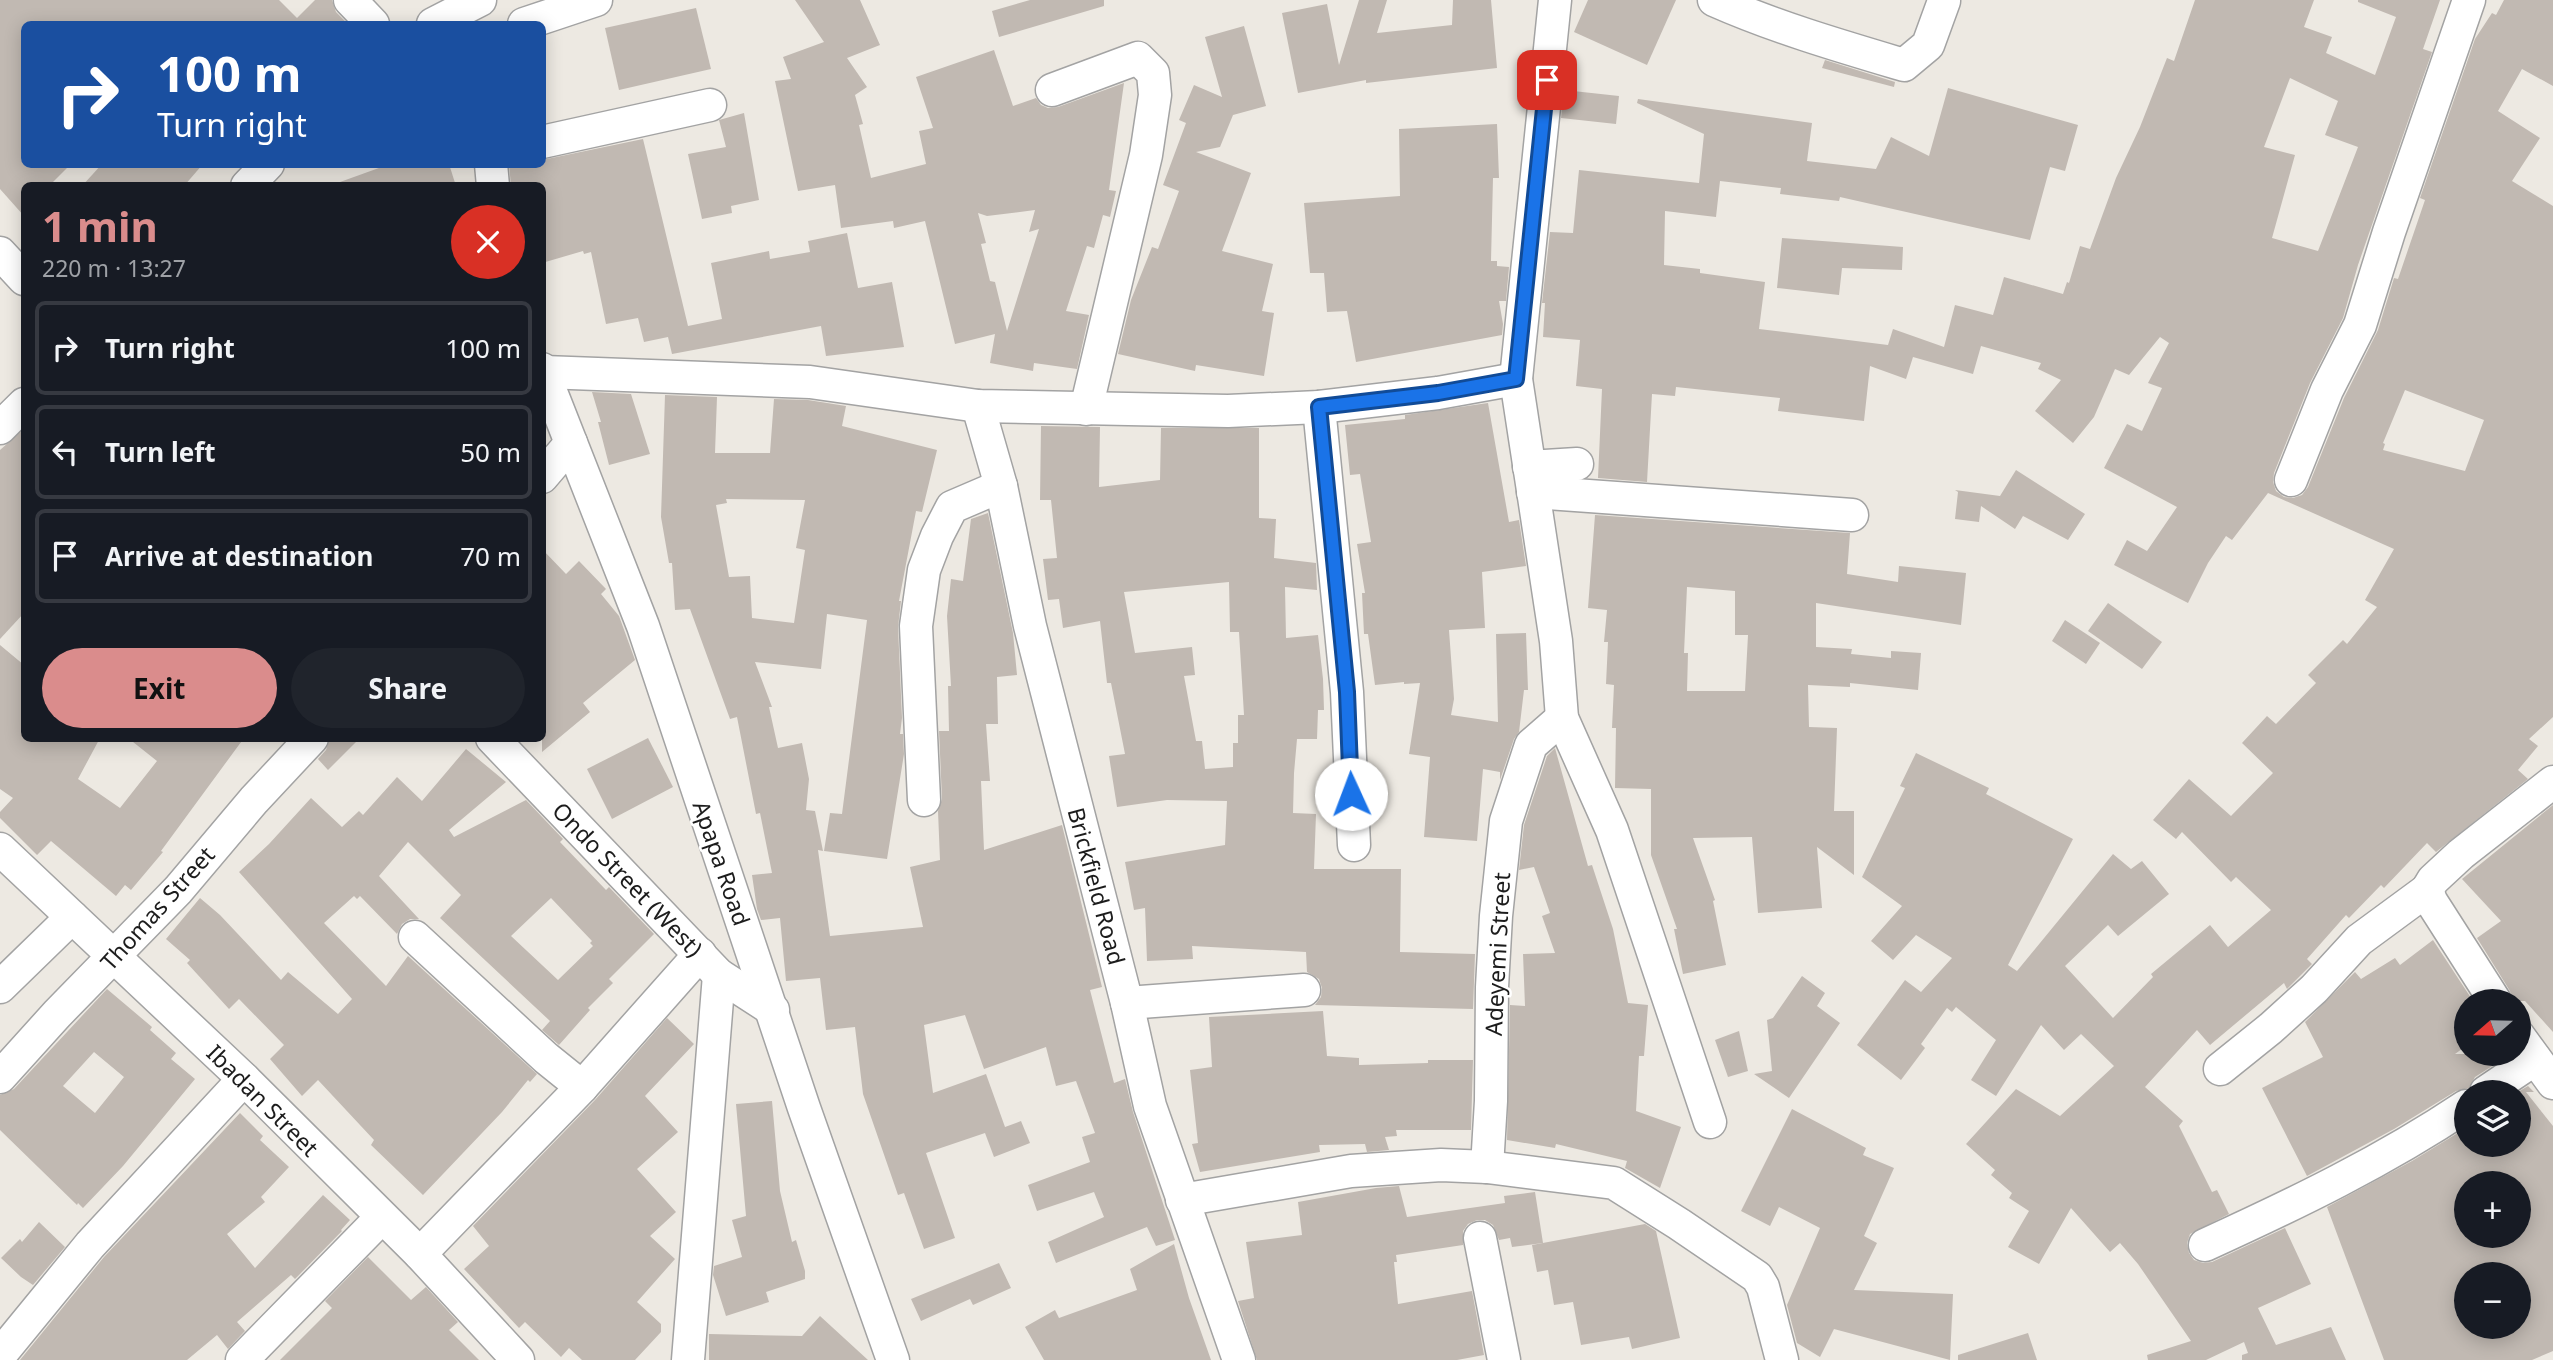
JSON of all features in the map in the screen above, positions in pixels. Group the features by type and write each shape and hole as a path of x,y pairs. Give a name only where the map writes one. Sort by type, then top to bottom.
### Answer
{"street":[{"path":"350,0 370,21"},
{"path":"439,21 481,0"},
{"path":"487,0 491,21"},
{"path":"533,21 596,0"},
{"path":"1555,0 1516,379 1556,641 1562,718 1612,830 1710,1122"},
{"path":"1714,0 1839,46 1904,65 1928,45 1944,1"},
{"path":"2291,480 2327,390 2360,325 2469,0"},
{"path":"1052,90 1138,58 1153,73 1155,95 1146,155 1086,409"},
{"path":"546,141 710,105"},
{"path":"251,182 264,168"},
{"path":"0,253 21,276"},
{"path":"546,370 810,382 978,406 1228,411 1319,407 1438,393 1516,379"},
{"name":"Apapa Road","path":"546,378 643,626 804,1108 893,1360"},
{"name":"Brickfield Road","path":"978,406 1000,486 1030,626 1127,1003 1150,1106 1238,1360"},
{"path":"0,428 21,407"},
{"path":"1319,407 1347,692 1354,845"},
{"path":"546,472 571,443"},
{"path":"1531,479 1577,464"},
{"path":"1531,479 1852,515"},
{"path":"925,800 916,626 924,570 951,507 1000,486"},
{"name":"Adeyemi Street","path":"1487,1167 1491,1101 1492,987 1506,821 1531,745 1562,718"},
{"name":"Thomas Street","path":"0,1077 57,1014 178,890 246,809 309,742"},
{"name":"Ondo Street (West)","path":"496,742 710,964 773,1010"},
{"path":"2220,1069 2314,989 2359,940 2427,890 2433,880 2461,853 2553,782"},
{"name":"Ibadan Street","path":"0,849 244,1079 420,1254 518,1360"},
{"path":"2427,890 2431,901 2487,989"},
{"path":"0,987 72,916"},
{"path":"415,937 546,1058 582,1087"},
{"path":"420,1254 582,1087 710,964"},
{"path":"688,1360 710,964"},
{"path":"1127,1003 1304,989"},
{"path":"2504,1080 2535,1059"},
{"path":"0,1355 90,1245 244,1079"},
{"path":"2205,1245 2362,1169 2454,1113"},
{"path":"1182,1200 1351,1171 1441,1165 1487,1167 1614,1183 1757,1277 1763,1287 1782,1360"},
{"path":"242,1360 381,1218"},
{"path":"1480,1238 1504,1360"}],"building":[{"path":"0,0 279,0 297,18 315,0 332,0 336,12 345,21 21,21 21,168 67,168 53,182 21,182 21,213 0,189"},
{"path":"795,0 860,0 880,45 847,58 867,87 855,95 863,124 859,125 871,178 926,164 919,131 933,128 916,77 994,50 1013,106 1036,98 1041,105 1048,108 1058,107 1124,83 1109,190 1116,191 1110,217 1103,215 1094,248 1087,246 1066,311 1089,315 1077,369 1034,363 1033,371 990,363 995,334 955,344 925,221 894,228 893,221 841,228 835,185 798,191 775,81 791,79 783,57 824,42","holes":["1035,210 1029,232 1039,229 1007,331 995,282 990,281 981,244 986,243 978,213 987,216"]},
{"path":"1030,0 1104,0 1104,6 999,37 992,11"},
{"path":"1359,0 1387,0 1377,33 1452,25 1453,0 1491,0 1497,68 1366,83 1366,80 1298,93 1282,13 1327,4 1339,65"},
{"path":"1588,0 1676,0 1647,65 1574,32"},
{"path":"2195,0 2314,0 2304,27 2332,37 2326,53 2375,75 2396,17 2358,0 2440,0 2423,49 2432,52 2358,265 2343,318 2310,383 2274,473 2276,491 2284,497 2293,498 2302,495 2308,487 2344,398 2378,330 2394,278 2398,279 2425,200 2420,198 2475,39 2492,13 2496,15 2504,0 2553,0 2553,86 2522,69 2498,111 2540,138 2512,181 2553,206 2553,717 2529,739 2538,746 2518,770 2528,779 2436,852 2427,843 2384,888 2381,885 2349,918 2346,915 2307,959 2312,964 2287,989 2284,983 2210,1045 2197,1030 2145,1087 2183,1121 2179,1126 2212,1192 2217,1190 2229,1214 2190,1234 2187,1243 2194,1260 2212,1262 2285,1228 2311,1284 2258,1308 2276,1345 2331,1327 2346,1360 2242,1360 2242,1355 2248,1353 2244,1342 2206,1360 2148,1360 2147,1355 2191,1341 2138,1264 2120,1243 2110,1252 2071,1208 2039,1264 2008,1247 2029,1211 2009,1198 2012,1193 1991,1175 1995,1170 1966,1144 2016,1089 2060,1116 2114,1066 2081,1034 2064,1050 2041,1025 1996,1096 1971,1080 1996,1040 1956,1007 1952,1012 1947,1008 1921,1044 1925,1048 1901,1080 1857,1045 1905,980 1921,992 1952,958 1916,935 1893,960 1871,941 1902,906 1862,877 1905,788 1900,786 1916,753 1989,788 1986,794 2073,839 2008,965 2017,971 2113,854 2131,869 2142,861 2169,894 2118,936 2108,925 2065,966 2113,1018 2153,977 2151,974 2210,925 2228,947 2271,910 2236,877 2231,882 2182,832 2176,839 2153,820 2189,779 2231,816 2273,773 2242,743 2267,716 2276,724 2316,683 2308,675 2343,640 2347,644 2377,607 2365,600 2394,549 2268,493 2232,540 2226,536 2208,563 2188,603 2114,565 2127,540 2147,551 2177,507 2104,468 2127,424 2142,431 2162,388 2148,383 2169,343 2160,337 2129,375 2115,369 2094,417 2073,443 2035,411 2061,380 2038,369 2041,363 1981,346 1973,374 1913,357 1906,379 1870,366 1864,421 1778,411 1780,398 1676,387 1675,396 1652,394 1647,482 1598,478 1602,389 1576,386 1580,340 1543,337 1545,303 1542,303 1550,232 1573,233 1579,170 1699,183 1704,134 1637,103 1638,99 1812,123 1807,161 1876,169 1891,137 1929,156 1948,88 2078,125 2065,171 2050,167 2030,240 1840,197 1839,201 1780,194 1781,188 1720,181 1716,217 1665,211 1664,265 1765,282 1759,329 1888,345 1893,329 1944,347 1955,305 1993,315 2004,277 2063,294 2080,246 2090,249 2116,178 2140,127 2167,58 2174,61","holes":["2290,78 2338,101 2325,135 2358,147 2318,251 2272,238 2295,155 2264,147","2405,390 2484,420 2465,471 2383,450 2383,443"]},
{"path":"696,8 711,69 619,90 605,28"},
{"path":"1244,26 1266,106 1233,115 1220,147 1196,152 1251,173 1222,251 1273,264 1262,311 1274,313 1264,376 1196,365 1195,371 1118,354 1131,300 1152,247 1158,249 1179,191 1163,185 1186,123 1179,120 1194,85 1222,97 1205,37"},
{"path":"1825,60 1895,82 1894,87 1822,68"},
{"path":"1564,90 1619,96 1616,124 1561,118"},
{"path":"744,113 759,200 731,206 732,213 702,219 688,154 726,147 719,120"},
{"path":"1497,124 1499,178 1493,178 1491,261 1497,261 1497,266 1509,267 1506,301 1499,301 1502,335 1356,362 1347,311 1327,312 1324,273 1310,273 1304,203 1400,196 1399,129"},
{"path":"643,139 688,326 722,319 711,263 769,251 770,259 810,252 808,241 847,233 858,288 892,282 904,347 826,356 821,326 672,354 668,337 644,342 638,318 606,324 591,252 584,254 583,251 546,262 546,182 511,182 509,168 546,168 546,159"},
{"path":"98,168 200,168 187,182 86,182"},
{"path":"379,168 450,168 455,182 340,182"},
{"path":"1782,238 1903,247 1902,270 1842,268 1839,295 1777,288"},
{"path":"592,392 631,394 650,454 609,465"},
{"path":"665,395 717,397 715,453 770,453 774,399 808,400 846,406 842,426 937,450 922,512 916,511 899,601 902,718 900,734 903,734 904,754 887,859 824,851 830,813 842,814 867,620 827,614 821,669 755,662 772,707 769,707 778,748 802,743 809,779 806,810 815,811 823,851 818,850 830,936 923,927 910,867 940,860 938,811 942,799 939,731 949,731 948,686 951,686 947,616 951,579 963,581 971,519 988,513 1013,633 1017,675 997,677 998,724 986,724 990,781 981,781 984,850 1062,825 1102,987 1090,990 1114,1083 1125,1079 1133,1112 1175,1240 1156,1246 1147,1227 1056,1263 1048,1242 1104,1217 1094,1192 1037,1211 1028,1185 1090,1162 1082,1137 1095,1133 1076,1081 1056,1086 1046,1047 984,1069 965,1015 924,1025 933,1093 986,1074 1005,1127 1021,1121 1030,1143 994,1157 985,1133 926,1153 955,1238 924,1249 904,1193 898,1195 863,1094 855,1027 826,1030 820,978 786,981 780,918 761,920 757,909 752,875 772,873 760,813 756,814 737,717 730,719 690,609 675,610 672,563 669,563 661,517","holes":["726,499 805,500 796,548 805,550 794,623 752,618 750,576 729,577 716,505 727,503"]},
{"path":"1488,403 1509,522 1519,520 1526,566 1482,572 1485,628 1449,630 1454,699 1451,715 1498,722 1496,634 1526,633 1528,690 1524,690 1519,732 1500,780 1500,772 1483,769 1477,841 1424,837 1430,757 1409,754 1420,683 1375,685 1368,634 1364,634 1362,593 1365,593 1357,544 1371,542 1360,474 1350,475 1345,425 1405,419 1405,415"},
{"path":"1041,426 1100,427 1099,487 1160,480 1161,428 1259,428 1259,518 1276,519 1274,558 1316,563 1317,590 1285,587 1286,638 1318,635 1323,679 1324,710 1318,710 1317,739 1297,739 1293,813 1316,814 1314,869 1401,869 1400,952 1475,954 1473,1009 1315,1005 1321,997 1322,988 1319,979 1307,972 1306,952 1192,946 1193,959 1147,961 1145,908 1134,910 1125,862 1225,845 1227,801 1167,800 1117,807 1109,756 1125,754 1111,683 1107,683 1100,621 1063,628 1059,599 1048,600 1043,559 1057,558 1051,500 1040,500","holes":["1229,582 1230,632 1239,632 1244,715 1238,715 1238,743 1233,743 1233,767 1205,769 1202,741 1196,741 1184,676 1195,675 1192,647 1135,653 1124,592"]},
{"path":"21,432 21,616 0,639 0,450"},
{"path":"2016,470 2085,514 2068,540 2023,516 2015,529 1981,506 1979,522 1955,519 1958,492 1955,490 2000,496"},
{"path":"1595,515 1850,533 1847,574 1898,582 1899,566 1966,573 1961,625 1816,603 1816,647 1852,649 1851,654 1891,658 1891,651 1921,653 1918,690 1850,683 1850,687 1808,685 1809,727 1837,728 1834,811 1854,811 1854,875 1817,847 1822,908 1758,913 1752,837 1693,838 1715,900 1713,901 1726,965 1683,974 1674,929 1677,929 1651,855 1651,789 1615,788 1616,728 1612,728 1614,685 1606,684 1608,642 1604,642 1607,610 1588,608","holes":["1687,587 1735,591 1735,635 1748,635 1745,691 1687,691 1688,653 1684,653"]},
{"path":"546,553 566,574 579,561 606,589 601,594 619,616 635,660 583,703 590,712 542,752 542,742 546,742"},
{"path":"2108,603 2162,642 2142,669 2088,631"},
{"path":"2065,620 2100,643 2086,664 2052,641"},
{"path":"0,645 21,662 21,742 98,742 78,779 120,808 157,761 133,742 241,742 161,851 163,852 131,890 125,885 116,896 51,841 37,855 0,818 0,812 13,798 0,789"},
{"path":"648,738 673,787 612,819 587,769"},
{"path":"329,742 356,742 328,770 318,759"},
{"path":"1555,748 1588,866 1592,865 1613,929 1628,1003 1648,1005 1644,1056 1639,1056 1636,1111 1681,1127 1660,1188 1625,1168 1627,1161 1556,1144 1555,1148 1507,1140 1510,1005 1525,1006 1523,954 1555,953 1542,916 1550,913 1534,867 1519,870 1524,825 1547,756"},
{"path":"466,749 506,782 449,830 454,837 526,800 563,839 560,842 606,890 609,887 654,934 609,979 613,983 588,1008 590,1010 559,1045 542,1030 550,1021 440,918 461,895 408,842 379,876 419,919 410,919 402,924 397,934 360,896 357,899 354,896 324,923 386,986 408,956 537,1074 530,1082 528,1080 502,1112 423,1195 371,1145 374,1140 318,1080 302,1096 270,1059 284,1045 239,999 229,1009 187,963 190,960 166,939 200,898 220,915 281,980 288,972 338,1014 352,999 239,872 311,798 342,827 359,811 363,815 397,777 422,801","holes":["551,898 592,941 590,943 593,946 558,980 511,936"]},
{"path":"2553,805 2553,1032 2531,1008 2531,989 2509,989 2477,938 2501,921 2462,879"},
{"path":"2433,940 2465,989 2454,989 2454,1066 2492,1066 2473,1080 2454,1080 2454,1092 2394,1129 2307,1176 2262,1088 2323,1057 2305,1022 2355,972 2361,979 2395,958 2400,965"},
{"path":"1802,976 1825,993 1817,1006 1840,1023 1789,1098 1754,1074 1772,1071 1767,1020 1773,1018"},
{"path":"107,989 152,1027 150,1030 176,1053 171,1059 195,1079 123,1166 83,1208 0,1130 0,1095 14,1089","holes":["94,1052 124,1077 95,1113 63,1086"]},
{"path":"1323,1011 1327,1056 1359,1058 1359,1065 1473,1060 1471,1130 1396,1130 1397,1136 1385,1137 1389,1150 1367,1152 1365,1144 1319,1145 1320,1152 1200,1172 1192,1144 1198,1143 1190,1070 1212,1067 1209,1017"},
{"path":"667,1018 694,1044 645,1096 678,1132 637,1169 676,1212 650,1236 675,1259 637,1302 661,1324 661,1332 635,1360 582,1360 569,1348 561,1357 525,1322 519,1328 464,1269 489,1246 473,1226 595,1100"},
{"path":"1739,1031 1748,1071 1728,1077 1715,1040"},
{"path":"2531,1098 2553,1126 2553,1351 2532,1360 2384,1360 2327,1207 2454,1135 2454,1157 2531,1157"},
{"path":"772,1101 780,1191 792,1242 796,1240 805,1279 766,1292 769,1302 726,1316 713,1275 714,1266 742,1257 732,1220 746,1216 736,1104"},
{"path":"1792,1109 1866,1148 1863,1155 1894,1168 1864,1236 1877,1243 1854,1290 1953,1294 1950,1360 1834,1329 1820,1357 1797,1343 1787,1305 1820,1228 1779,1207 1770,1226 1741,1211"},
{"path":"240,1113 263,1136 260,1140 289,1167 261,1197 265,1202 227,1234 255,1268 323,1195 350,1220 342,1231 295,1279 291,1275 237,1322 245,1331 228,1349 217,1335 187,1360 20,1360 104,1257"},
{"path":"1399,1186 1407,1217 1505,1203 1504,1196 1535,1192 1543,1243 1512,1247 1510,1238 1499,1240 1493,1225 1485,1220 1477,1220 1468,1224 1463,1231 1463,1245 1396,1255 1397,1262 1394,1262 1398,1304 1472,1291 1484,1355 1457,1360 1257,1360 1238,1301 1254,1298 1246,1242 1302,1235 1298,1202"},
{"path":"39,1222 65,1247 33,1285 1,1258 20,1239 22,1242"},
{"path":"1645,1224 1656,1231 1680,1338 1632,1349 1629,1337 1581,1345 1573,1302 1554,1305 1548,1270 1537,1272 1532,1245"},
{"path":"1174,1244 1189,1298 1211,1360 1044,1360 1025,1327 1055,1310 1059,1318 1137,1290 1130,1269"},
{"path":"368,1257 411,1300 426,1287 458,1322 449,1330 479,1360 280,1360 332,1308 325,1301"},
{"path":"999,1263 1011,1288 973,1305 970,1299 921,1321 911,1299"},
{"path":"820,1316 868,1360 709,1360 709,1334 802,1336"},
{"path":"2028,1333 2037,1360 1958,1360 1958,1355"}],"route":[{"path":"1351,794 1347,692 1319,407 1438,393 1516,379 1547,80"}]}
